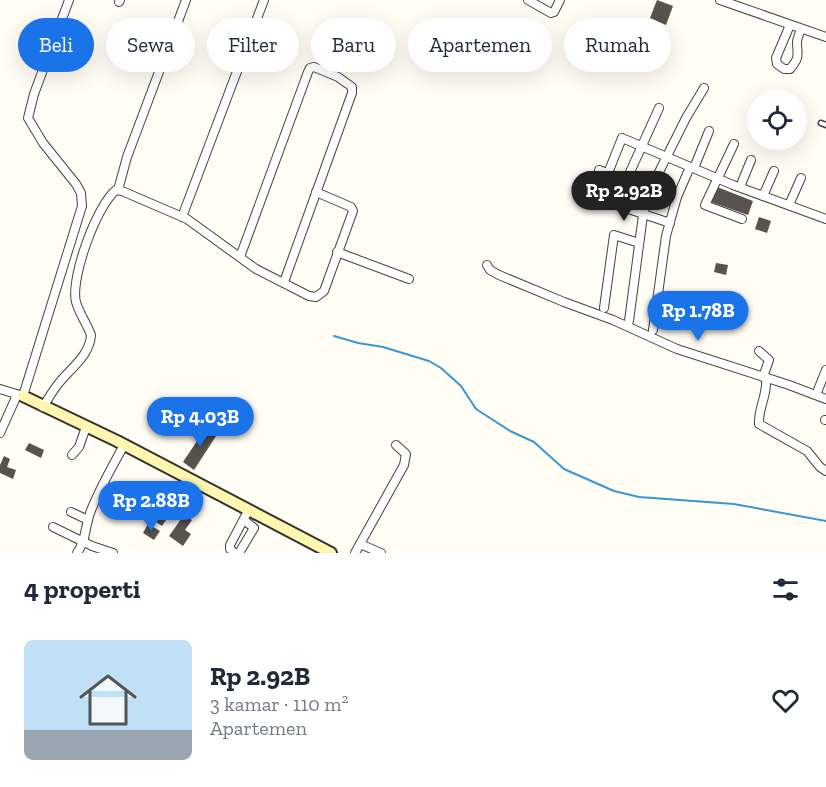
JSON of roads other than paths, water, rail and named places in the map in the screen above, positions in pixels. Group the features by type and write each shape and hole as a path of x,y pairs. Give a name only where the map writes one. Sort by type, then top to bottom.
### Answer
{"street":[{"path":"0,433 20,395 82,206 81,193 76,184 43,143 28,118 29,108 69,0"},
{"path":"43,407 58,384 84,356 91,341 91,335 75,300 76,278 100,210 110,194 118,190 127,157 186,0"},
{"path":"182,217 264,0"},
{"path":"528,0 551,13 554,12 560,0"},
{"path":"720,0 826,37"},
{"path":"790,25 776,58 777,64 782,68 790,69 797,58 799,51 796,42 801,29"},
{"path":"240,257 310,68 314,67 338,78 348,84 352,90 284,282"},
{"path":"629,321 643,215 650,190 686,118 704,88"},
{"path":"626,181 659,108"},
{"path":"653,330 670,223 677,197 709,131"},
{"path":"608,173 622,138 717,178 826,219"},
{"path":"734,144 705,205 742,219"},
{"path":"740,187 751,160"},
{"path":"599,170 650,190"},
{"path":"763,196 774,171"},
{"path":"789,205 801,178"},
{"path":"118,190 182,217 256,269 309,296 319,297 324,291 353,211 352,208 316,192"},
{"path":"587,195 670,223"},
{"path":"604,308 614,235 639,243"},
{"path":"337,252 409,279"},
{"path":"487,265 490,270 499,275 677,348 826,399"},
{"path":"759,351 770,360 764,378 766,388 758,417 759,424 807,451 826,471"},
{"path":"816,396 826,370"},
{"path":"0,389 20,395 124,445 246,515 317,550 331,553"},
{"path":"72,455 79,447 86,428"},
{"path":"77,553 83,542 98,493 124,445"},
{"path":"355,553 404,465 406,454 396,446"},
{"path":"71,512 88,520"},
{"path":"246,515 254,528 237,553 231,550 230,545 246,515"},
{"path":"53,527 83,542 113,553"},
{"path":"360,544 381,553"}],"lane":[{"path":"820,123 826,125"}],"waterway":[{"path":"334,336 383,347 429,361 441,368 461,386 476,409 510,431 534,442 564,469 614,491 639,497 734,504 826,521"}]}
